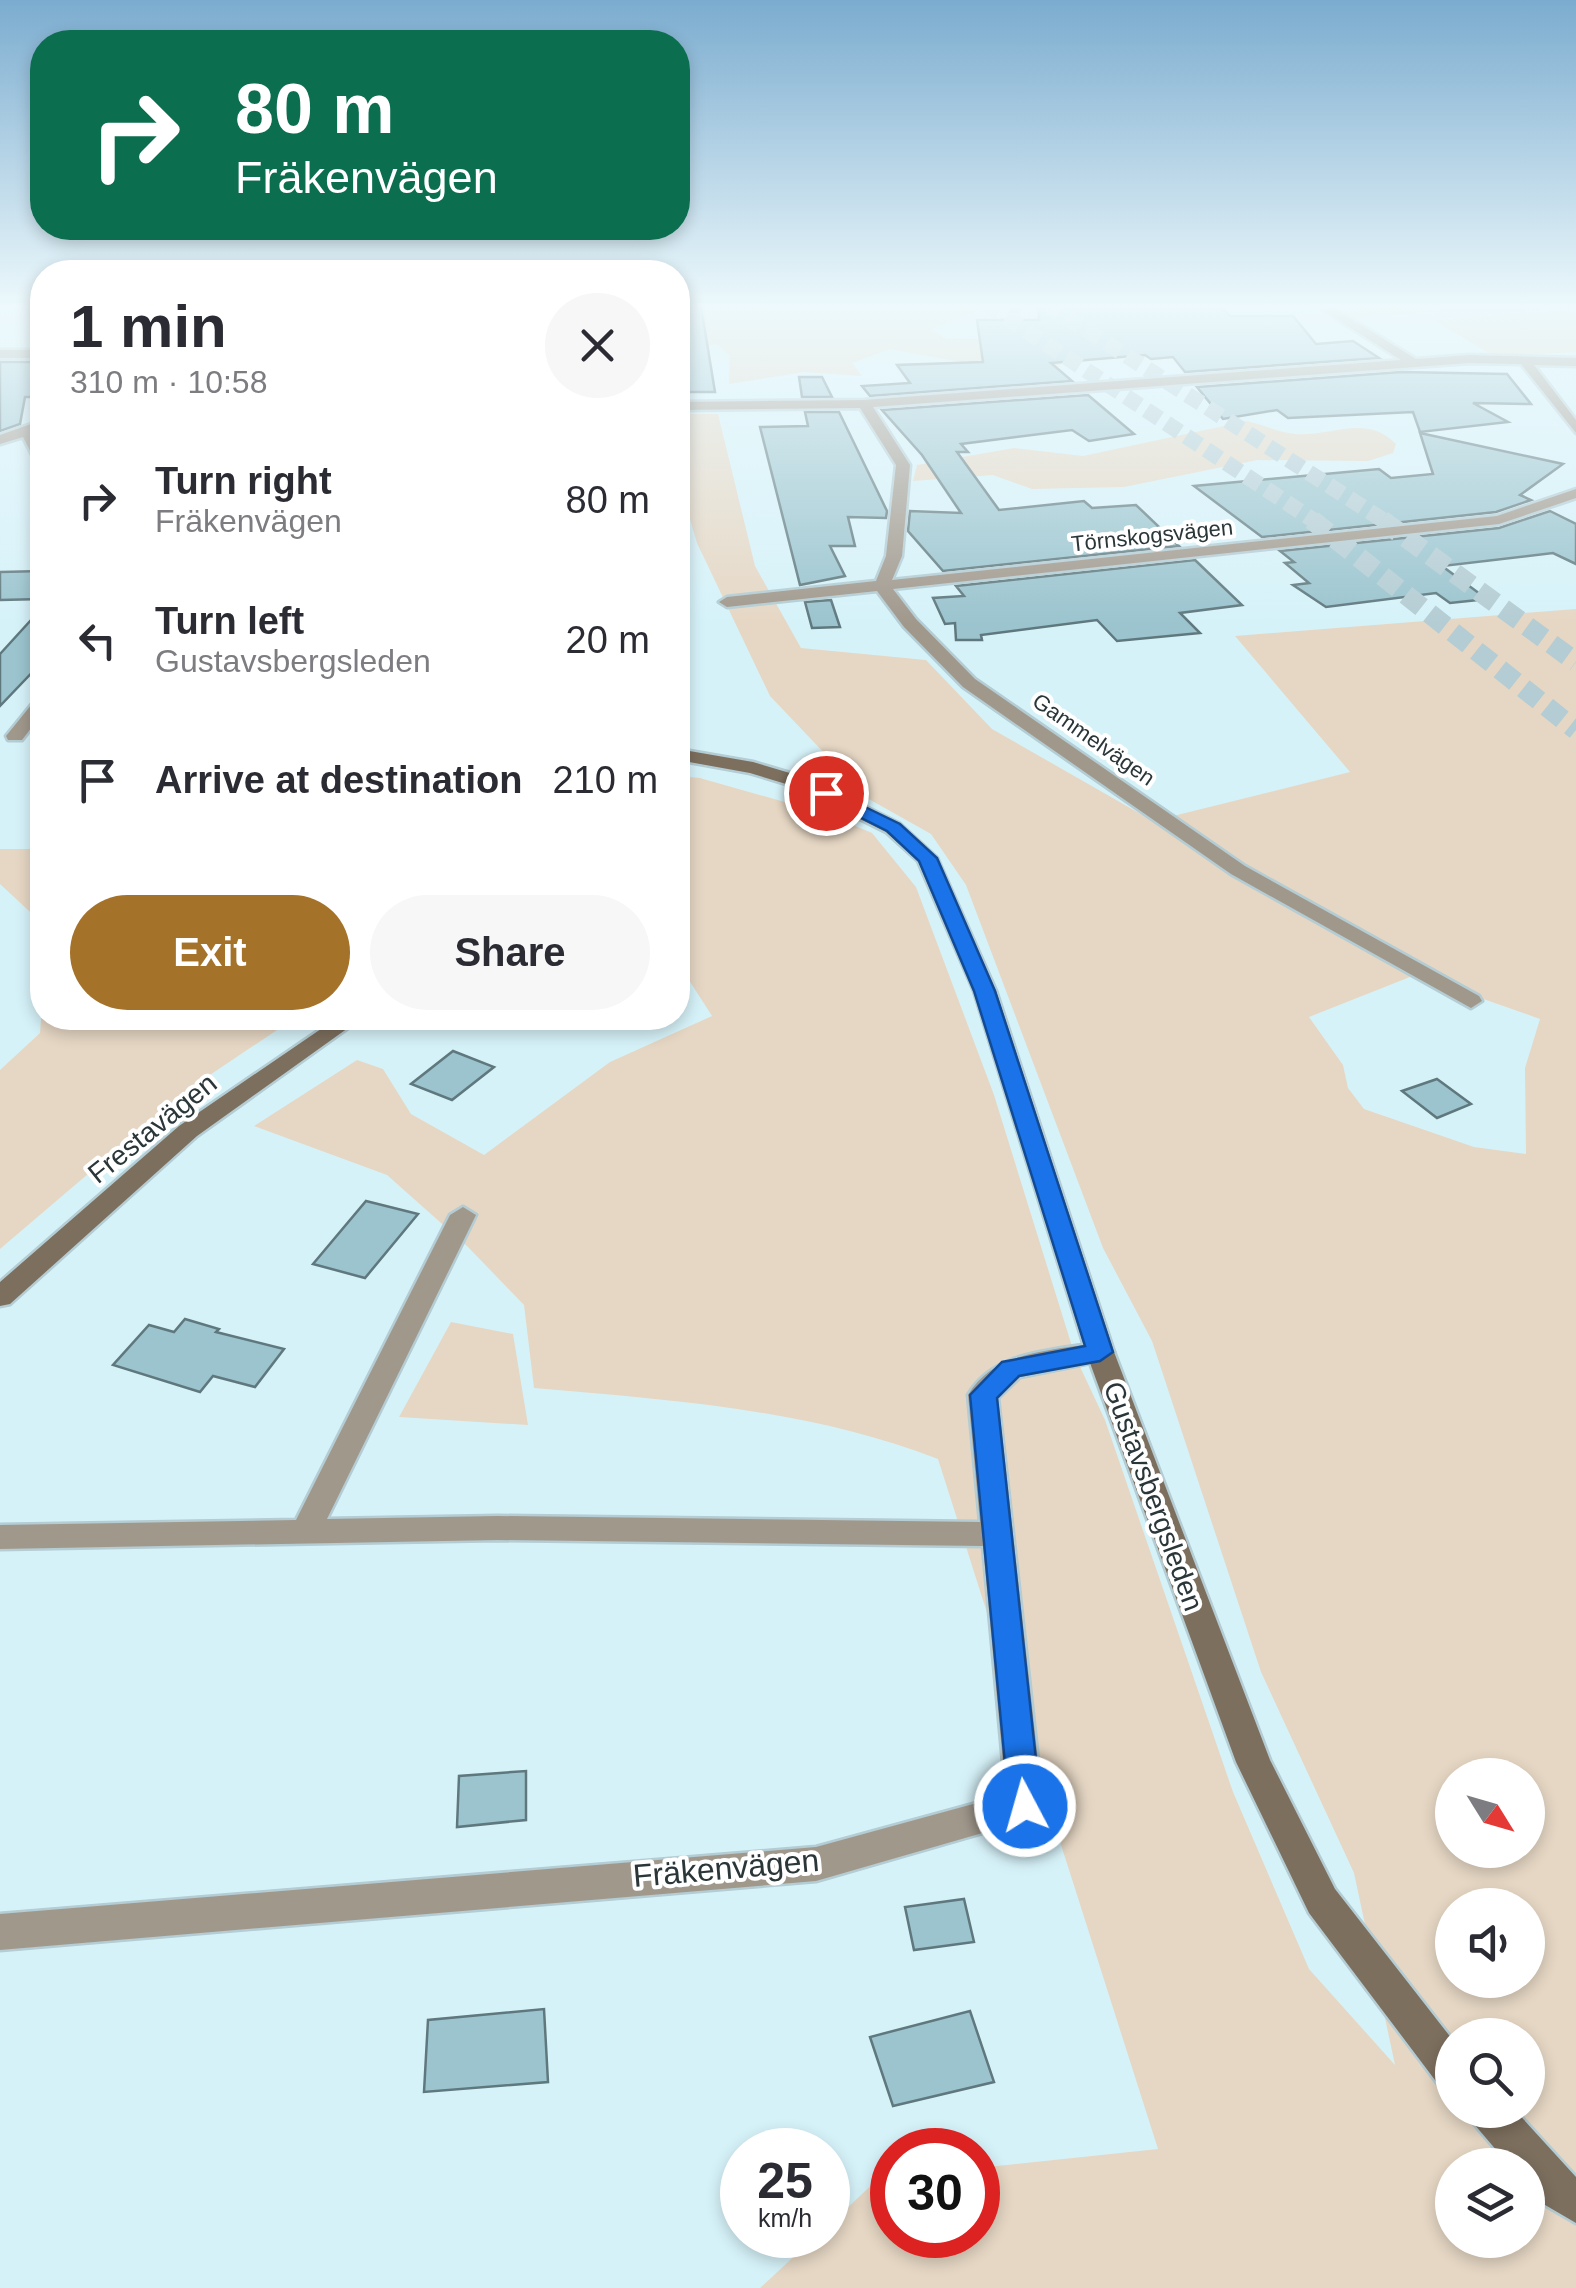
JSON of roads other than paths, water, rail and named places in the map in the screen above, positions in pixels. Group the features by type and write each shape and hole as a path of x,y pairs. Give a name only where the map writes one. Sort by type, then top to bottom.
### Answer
{"street":[{"path":"868,411 903,465 894,556 882,586"},
{"path":"0,440 30,427"},
{"name":"Törnskogsvägen","path":"726,602 1499,520 1541,509 1572,491"},
{"name":"Gammelvägen","path":"882,586 910,623 969,684 1238,870 1471,1001"},
{"path":"8,736 30,715"},
{"name":"Gustavsbergsleden","path":"690,757 752,768 818,790 893,828 927,858 985,991 1100,1352 1252,1762 1322,1900 1435,2048"},
{"name":"Frestavägen","path":"0,1297 188,1131 335,1030"},
{"path":"305,1532 463,1214"},
{"name":"Fräkenvägen","path":"0,1932 816,1864 1025,1806 983,1395 1011,1369 1100,1352"},
{"path":"0,1537 498,1528 996,1534"},
{"path":"1504,2128 1555,2187 1576,2202"}],"tunnel":[{"path":"1148,411 1316,522"},
{"path":"1213,411 1386,522"},
{"path":"1312,520 1576,730"},
{"path":"1382,520 1576,662"}]}
